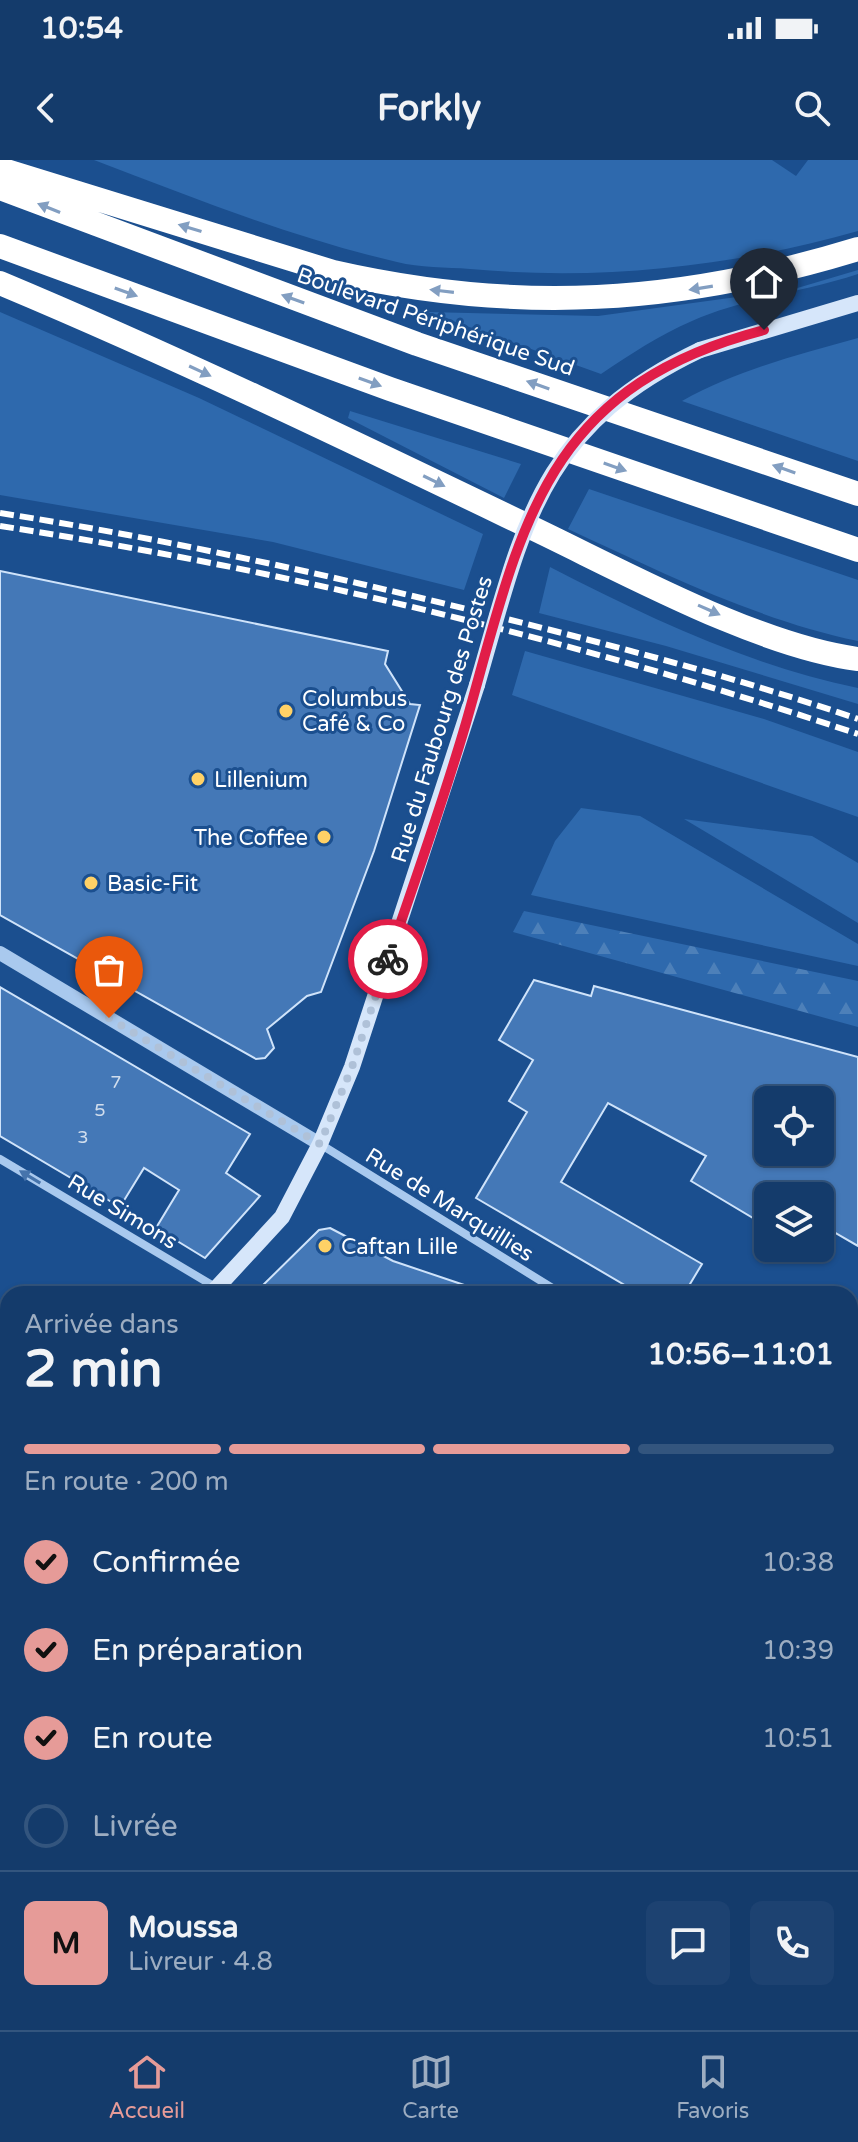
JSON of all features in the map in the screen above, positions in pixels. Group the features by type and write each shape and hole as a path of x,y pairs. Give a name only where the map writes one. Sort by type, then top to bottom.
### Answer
{"highway":[{"path":"0,169 333,272 470,295 531,299 671,293 779,272 858,249"},
{"name":"Boulevard Périphérique Sud","path":"0,188 402,339 858,494"},
{"path":"0,246 390,389 858,550"},
{"path":"0,283 239,389 683,598 790,641 858,659"}],"main road":[{"name":"Rue du Faubourg des Postes","path":"223,1286 282,1217 320,1144 352,1067 477,685 520,538 550,477 579,436 611,404 662,369 700,350 858,303"}],"street":[{"path":"0,953 320,1144"},
{"name":"Rue de Marquillies","path":"320,1144 543,1286"},
{"name":"Rue Simons","path":"0,1159 208,1286"}],"green space":[{"path":"94,160 772,160 796,176 808,160 858,160 858,231 762,254 617,272 519,272 424,266 358,252 282,229"},
{"path":"858,270 858,274 732,306 692,321 634,352 601,374 427,312 598,316 794,289"},
{"path":"0,312 199,398 483,534 464,590 273,542 0,495"},
{"path":"858,338 858,461 682,401 746,372"},
{"path":"350,411 521,464 504,498 348,418"},
{"path":"589,489 858,580 858,641 746,608 568,529"},
{"path":"550,567 624,604 738,653 777,667 858,688 858,704 666,646 539,613"},
{"path":"525,651 764,719 858,752 858,817 512,695"},
{"path":"581,808 640,816 858,944 858,966 531,895 555,841"},
{"path":"684,819 812,836 858,863 858,923"},
{"path":"524,911 858,981 858,1027 513,932"}],"building":[{"name":"Lillenium","path":"0,571 388,651 385,664 410,704 420,705 374,851 321,992 307,996 267,1029 274,1048 265,1058 256,1059 0,915"},
{"path":"534,980 591,996 594,986 858,1057 858,1246 834,1232 834,1182 754,1182 754,1219 691,1181 706,1156 608,1103 561,1182 702,1264 689,1286 626,1286 476,1198 527,1112 509,1101 533,1060 499,1040"},
{"path":"0,987 250,1134 226,1173 260,1196 205,1258 156,1228 179,1190 144,1168 120,1207 0,1136"},
{"path":"330,1228 393,1261 467,1286 262,1286 319,1230"}],"railway":[{"path":"0,513 186,546 430,600 676,663 858,719"},
{"path":"0,526 216,564 433,612 648,669 858,734"}],"way so far":[{"path":"109,1018 320,1144 352,1067 388,959"}],"place":[{"name":"Columbus Café & Co","path":"286,711"},
{"name":"Lillenium","path":"198,779"},
{"name":"The Coffee","path":"324,837"},
{"name":"Basic-Fit","path":"91,883"},
{"name":"Caftan Lille","path":"325,1246"}],"route":[{"path":"388,959 463,734 520,538 550,477 579,436 628,391 700,350 764,330"}]}
